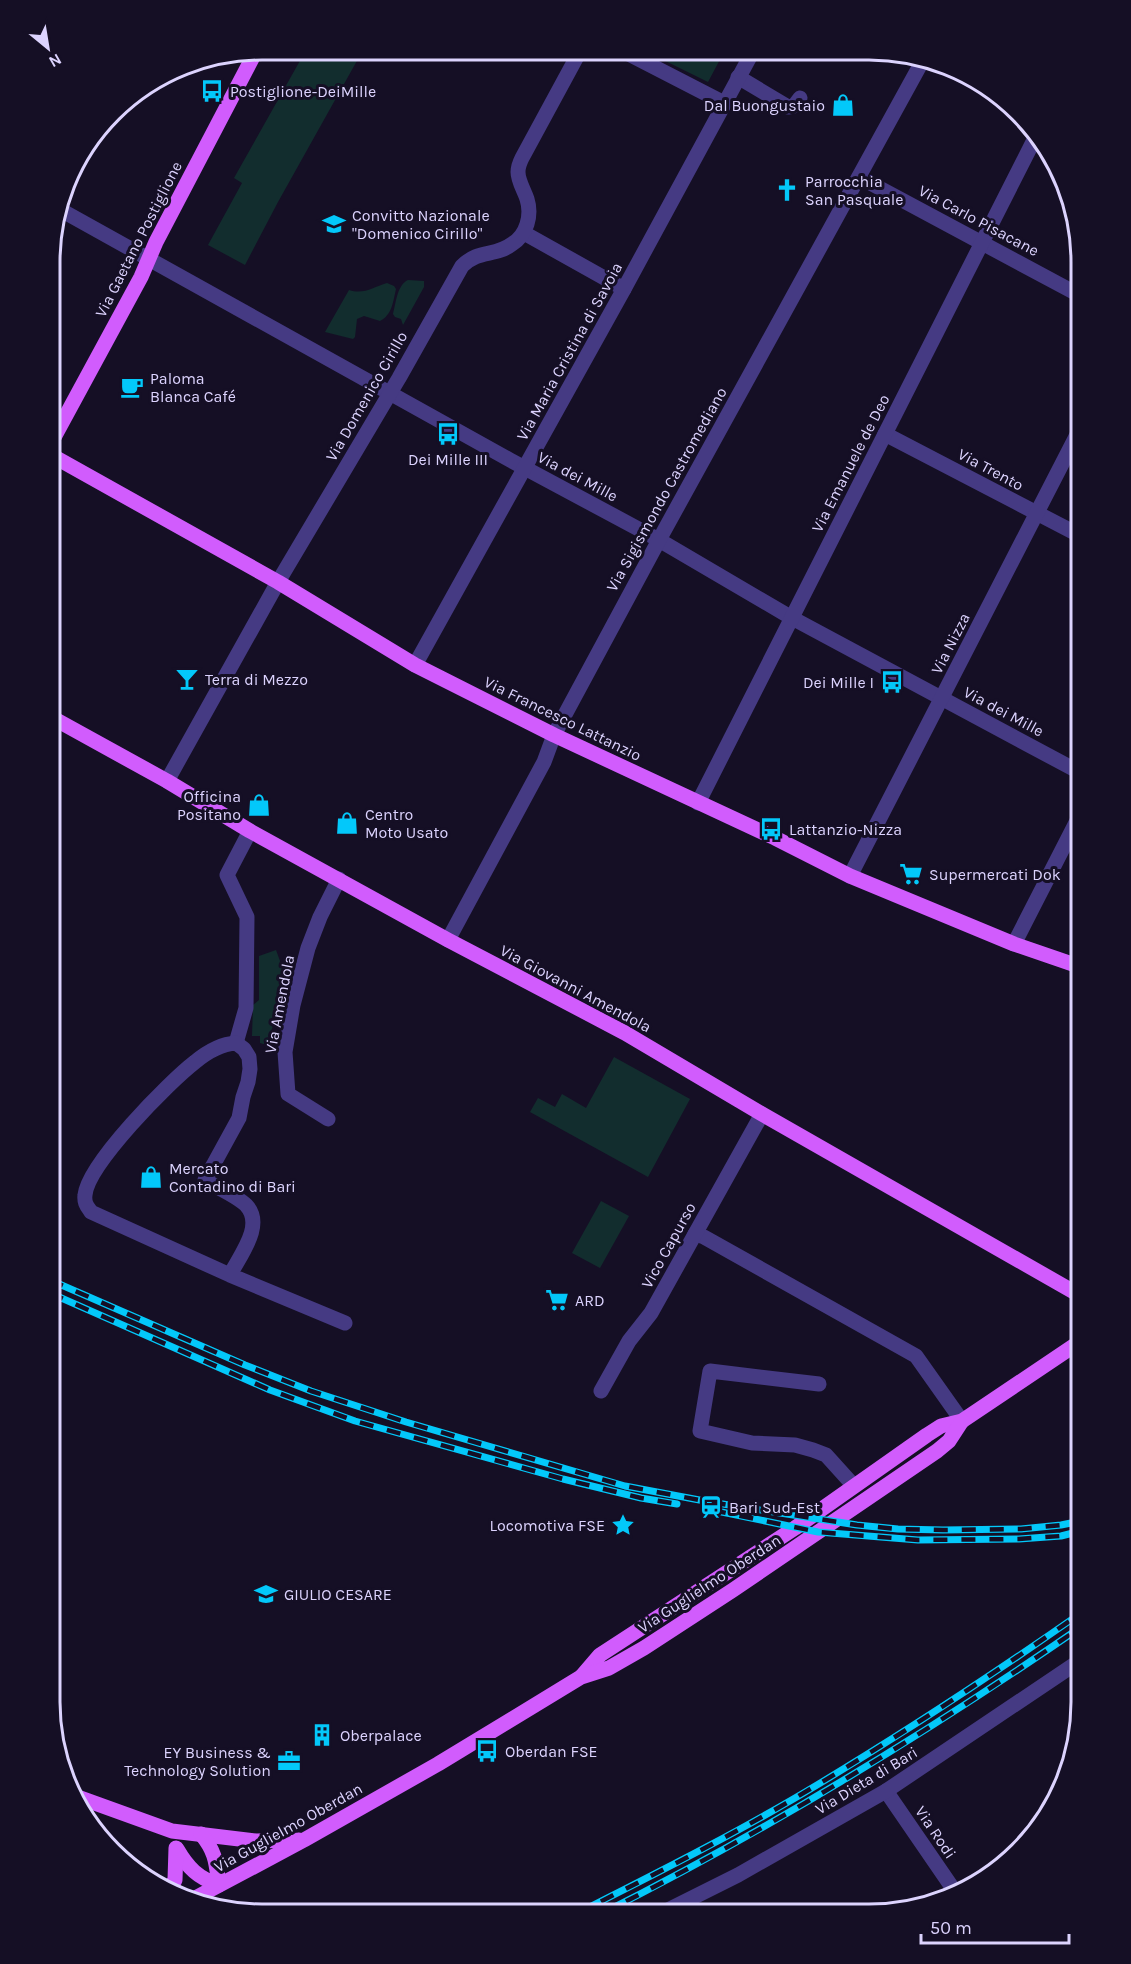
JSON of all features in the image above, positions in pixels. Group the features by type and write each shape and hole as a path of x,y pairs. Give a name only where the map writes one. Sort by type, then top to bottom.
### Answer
{"main road":[{"name":"Via Gaetano Postiglione","path":"60,427 102,351 161,232 251,60"},
{"name":"Via Francesco Lattanzio","path":"60,460 278,582 415,665 554,735 850,876 1014,944 1071,964"},
{"name":"Via Giovanni Amendola","path":"60,722 167,781 250,831 448,940 625,1033 1071,1290"},
{"name":"Via Guglielmo Oberdan","path":"581,1677 600,1655 795,1528 941,1426 962,1421 1071,1348"},
{"name":"Via Guglielmo Oberdan","path":"202,1894 438,1764 581,1677 609,1668 733,1590 938,1451 949,1441 962,1421"},
{"path":"85,1800 172,1831 256,1841 304,1840"},
{"path":"172,1831 177,1849 185,1863 203,1880 219,1885 216,1860 211,1845 201,1834"},
{"path":"173,1883 177,1849"}],"street":[{"path":"575,60 522,158 518,171 520,183 528,200 529,215 524,233 624,289"},
{"path":"640,60 724,104"},
{"name":"Via Maria Cristina di Savoia","path":"415,665 624,289 748,60"},
{"name":"Via Sigismondo Castromediano","path":"448,940 544,762 554,735 658,540 919,67"},
{"path":"738,77 788,107 794,106 800,98"},
{"name":"Via Emanuele de Deo","path":"698,803 1032,144"},
{"name":"Via Carlo Pisacane","path":"860,177 1071,290"},
{"name":"Via dei Mille","path":"66,213 658,540 792,618 1071,768"},
{"name":"Via Domenico Cirillo","path":"167,781 278,582 462,266 470,258 498,252 513,244 524,233"},
{"name":"Via Trento","path":"885,434 1071,531"},
{"name":"Via Nizza","path":"850,876 1071,449"},
{"path":"236,1043 246,1008 247,917 227,876 250,831"},
{"path":"1014,944 1071,833"},
{"name":"Via Amendola","path":"328,1119 288,1094 285,1052 293,1005 308,948 339,879"},
{"path":"230,1275 254,1225 252,1214 246,1204 205,1180 239,1118 248,1082 249,1057 236,1043 226,1044 196,1061 121,1137 99,1164 84,1194 85,1204 91,1212 230,1275 345,1323"},
{"name":"Vico Capurso","path":"601,1391 629,1341 651,1313 762,1114"},
{"path":"695,1234 916,1356 962,1421"},
{"path":"819,1384 710,1371 700,1431 752,1443 795,1445 813,1450 826,1455 854,1486"},
{"name":"Via Dieta di Bari","path":"680,1904 738,1875 886,1791 1071,1667"},
{"name":"Via Rodi","path":"886,1791 951,1886"}],"green space":[{"path":"300,60 357,60 245,265 208,245 242,183 234,178"},
{"path":"663,60 720,60 708,82"},
{"path":"408,280 424,281 424,287 403,325 401,319 393,314 399,290"},
{"path":"387,283 396,289 391,308 384,318 380,321 364,316 357,319 353,339 325,332 349,290 364,291"},
{"path":"276,950 287,980 267,1045 260,1043 260,1036 252,1036 253,1005 259,1000 259,956"},
{"path":"614,1057 690,1099 648,1177 530,1112 538,1098 555,1107 562,1094 586,1108"},
{"path":"601,1201 629,1216 600,1268 572,1253"}],"railway":[{"path":"60,1284 245,1365 311,1391 406,1422 625,1486 710,1502 857,1525 898,1529 1021,1529 1071,1523"},
{"path":"60,1297 270,1390 355,1421 563,1479 641,1498 677,1504"},
{"path":"712,1510 818,1532 918,1540 1019,1539 1071,1534"},
{"path":"596,1904 728,1836 817,1785 884,1744 1071,1620"},
{"path":"620,1904 725,1849 846,1779 965,1705 1071,1634"}],"place":[{"name":"Postiglione-DeiMille","path":"212,91"},
{"name":"Dal Buongustaio","path":"843,105"},
{"name":"Parrocchia San Pasquale","path":"787,190"},
{"name":"Convitto Nazionale \"Domenico Cirillo\"","path":"334,224"},
{"name":"Paloma Blanca Café","path":"132,387"},
{"name":"Dei Mille III","path":"448,434"},
{"name":"Terra di Mezzo","path":"187,679"},
{"name":"Dei Mille I","path":"892,682"},
{"name":"Officina Positano","path":"259,805"},
{"name":"Centro Moto Usato","path":"347,823"},
{"name":"Lattanzio-Nizza","path":"771,829"},
{"name":"Supermercati Dok","path":"911,874"},
{"name":"Mercato Contadino di Bari","path":"151,1177"},
{"name":"ARD","path":"557,1300"},
{"name":"Bari Sud-Est","path":"711,1507"},
{"name":"Locomotiva FSE","path":"623,1525"},
{"name":"GIULIO CESARE","path":"266,1594"},
{"name":"Oberpalace","path":"322,1735"},
{"name":"Oberdan FSE","path":"487,1751"},
{"name":"EY Business & Technology Solution","path":"289,1761"}]}
